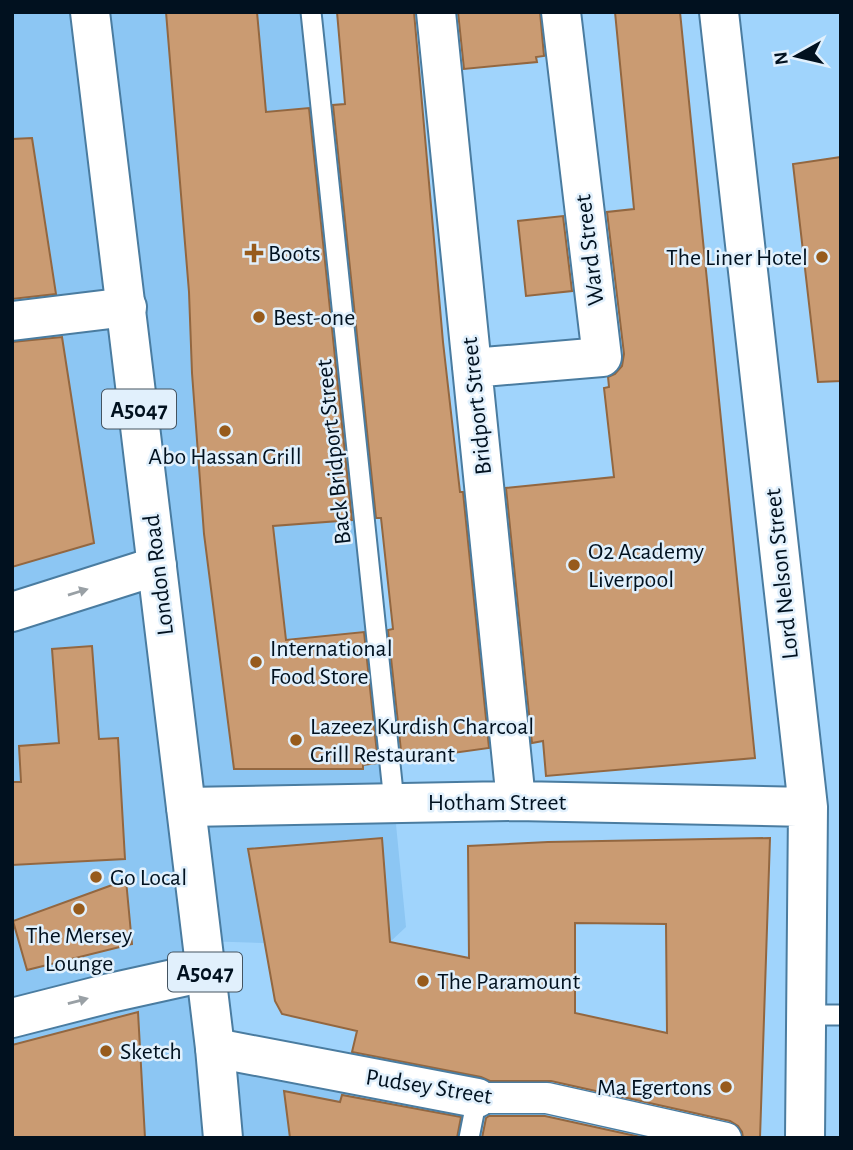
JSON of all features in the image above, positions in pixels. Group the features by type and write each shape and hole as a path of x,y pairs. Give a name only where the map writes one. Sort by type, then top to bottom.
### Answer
{"street":[{"name":"London Road","path":"90,12 215,1048 223,1138"},
{"name":"Bridport Street","path":"436,12 516,801"},
{"name":"Ward Street","path":"472,369 602,357 561,12"},
{"name":"Lord Nelson Street","path":"719,12 808,807 823,1015 805,1138"},
{"path":"12,321 127,307"},
{"path":"12,612 158,566"},
{"name":"Hotham Street","path":"186,807 516,801 808,807"},
{"path":"12,1018 205,972"},
{"name":"Pudsey Street","path":"215,1048 477,1098 547,1098 726,1138"}],"lane":[{"name":"Back Bridport Street","path":"312,12 394,802"},
{"path":"469,1138 477,1098"}],"shaded area":[{"path":"12,12 317,12 406,927 390,942 362,939 304,939 264,943 202,941 215,1047 704,1138 12,1138"}],"building":[{"path":"166,12 257,12 266,112 309,108 352,520 273,526 286,640 364,632 378,763 363,765 363,769 234,769 204,534 189,292"},
{"path":"337,12 414,12 443,342 460,492 463,492 489,748 402,760 388,630 393,629 381,518 376,518 333,105 345,104"},
{"path":"458,12 540,12 544,56 536,57 537,62 464,69"},
{"path":"615,12 680,12 755,758 546,776 543,741 532,743 506,488 614,477 604,388 609,387 608,377 622,366 624,354 607,212 634,209"},
{"path":"32,138 56,294 12,299 12,139"},
{"name":"The Liner Hotel","path":"841,157 841,381 818,382 793,164"},
{"path":"563,216 572,291 526,296 518,221"},
{"path":"62,337 94,543 12,567 12,342"},
{"path":"92,646 99,739 118,738 125,859 12,865 12,782 21,782 19,746 59,743 52,649"},
{"name":"The Paramount","path":"382,838 390,942 469,958 468,846 770,838 760,1138 743,1138 738,1126 730,1121 551,1081 490,1081 352,1052 357,1031 282,1014 275,1001 248,849","holes":["575,923 666,924 667,1033 575,1013"]},
{"path":"126,880 132,944 27,970 13,921"},
{"path":"138,1012 145,1138 12,1138 12,1045"},
{"path":"284,1091 340,1102 342,1095 461,1117 457,1138 290,1138"},
{"path":"545,1116 645,1138 482,1138 486,1118"}],"place":[{"name":"Boots","path":"254,253"},
{"name":"The Liner Hotel","path":"822,257"},
{"name":"Best-one","path":"259,317"},
{"name":"Abo Hassan Grill","path":"225,431"},
{"name":"O2 Academy Liverpool","path":"574,565"},
{"name":"International Food Store","path":"256,662"},
{"name":"Lazeez Kurdish Charcoal Grill Restaurant","path":"296,740"},
{"name":"Go Local","path":"96,877"},
{"name":"The Mersey Lounge","path":"79,909"},
{"name":"The Paramount","path":"423,981"},
{"name":"Sketch","path":"106,1051"},
{"name":"Ma Egertons","path":"726,1087"}]}
